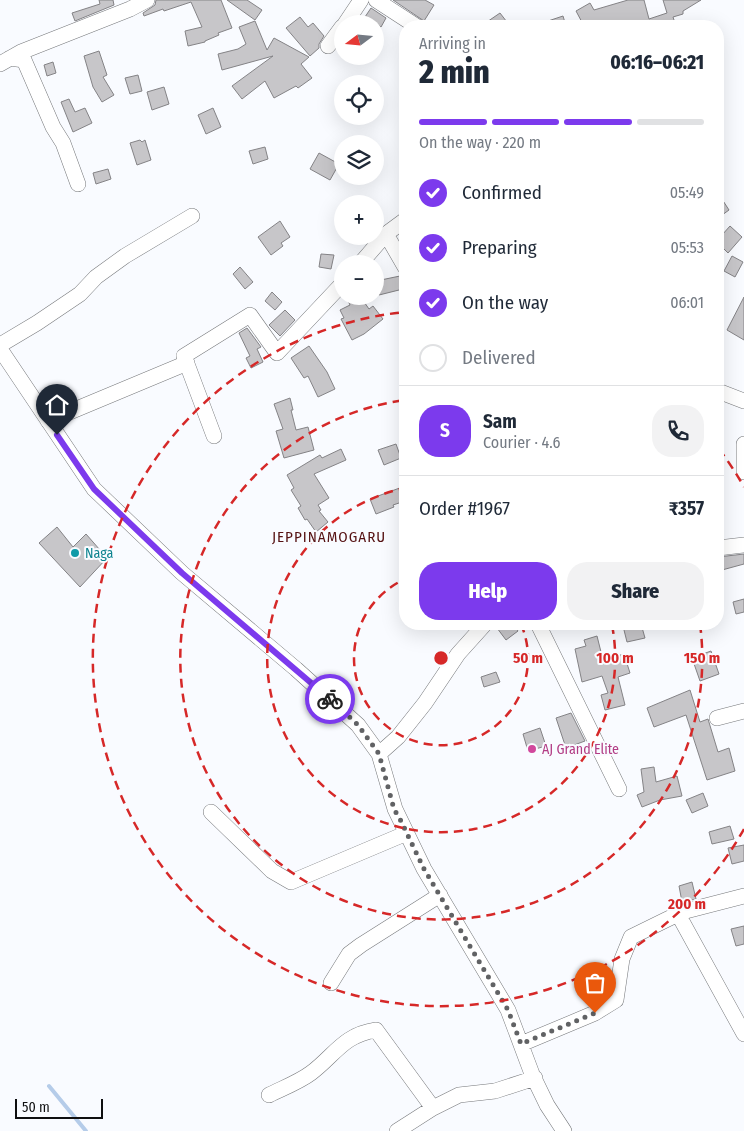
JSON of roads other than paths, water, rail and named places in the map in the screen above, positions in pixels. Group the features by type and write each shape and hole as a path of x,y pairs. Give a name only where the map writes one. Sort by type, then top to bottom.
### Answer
{"street":[{"path":"5,61 55,37 130,9 147,0"},
{"path":"351,15 361,0"},
{"path":"376,0 407,20"},
{"path":"328,46 334,38"},
{"path":"5,61 24,60 53,128 63,143 78,184"},
{"path":"0,344 37,323 80,294 96,277 125,256 192,216"},
{"path":"368,255 386,234 399,224"},
{"path":"386,234 399,257"},
{"path":"214,436 184,356 250,314 277,353 334,292"},
{"path":"0,349 94,489 182,573 296,669 358,725 379,754 394,809 424,869 508,1010 534,1078 547,1105 564,1131"},
{"path":"48,421 187,363"},
{"path":"724,393 744,401"},
{"path":"744,444 744,472"},
{"path":"724,547 744,545"},
{"path":"379,754 398,736 425,703 458,654 480,630"},
{"path":"541,630 618,789"},
{"path":"717,718 744,711"},
{"path":"211,812 272,871 291,882 407,834"},
{"path":"331,983 349,954 360,945 440,895"},
{"path":"521,1044 595,1013 616,1000 622,959 631,937 678,914 744,896"},
{"path":"678,914 744,1034"},
{"path":"269,1095 310,1074 340,1045 351,1038 360,1033 376,1030 433,1108"},
{"path":"397,1131 433,1108 459,1095 495,1091 534,1078"}],"waterway":[{"path":"49,1086 86,1131"}],"place":[{"name":"Naga","path":"75,553"},
{"name":"AJ Grand Elite","path":"532,749"}],"district":[{"name":"JEPPINAMOGARU","path":"329,537"}]}
